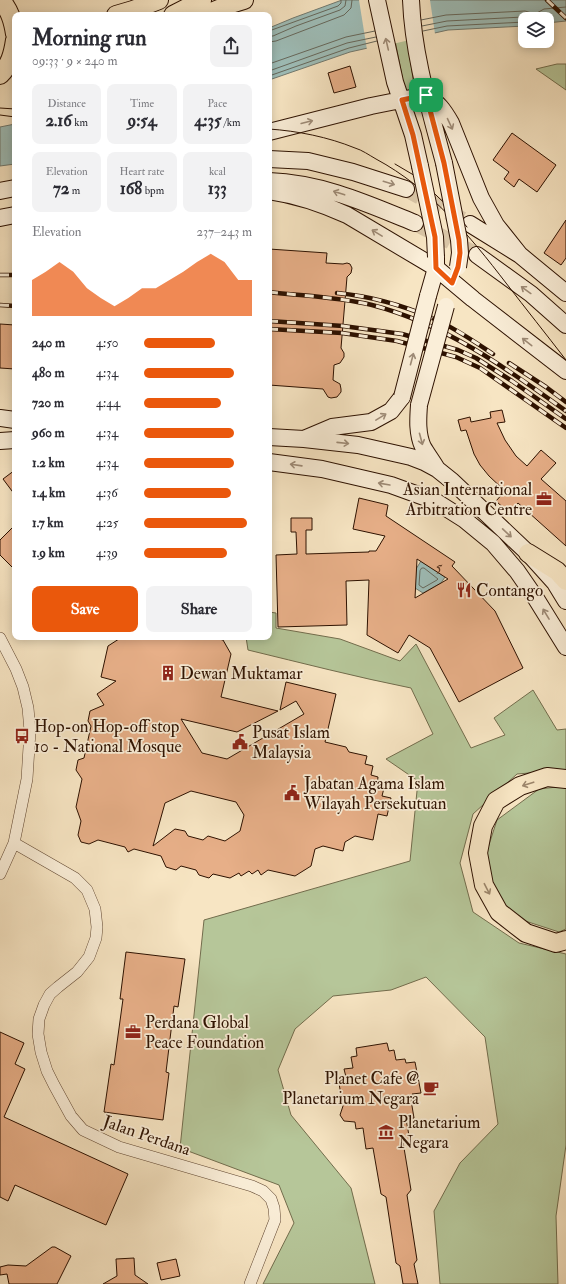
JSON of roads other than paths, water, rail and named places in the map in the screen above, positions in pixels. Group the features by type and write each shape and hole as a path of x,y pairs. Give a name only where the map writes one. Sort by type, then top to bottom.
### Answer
{"main road":[{"path":"2,0 12,20"},
{"path":"126,12 159,0"},
{"path":"179,12 202,0"},
{"path":"211,12 244,0"},
{"path":"224,12 250,0"},
{"path":"304,439 332,427 372,422 390,411 402,397 436,262 435,237 420,166 413,135 395,82 377,0"},
{"path":"411,0 412,20 426,95 444,163 459,240 460,253 458,267 452,283 419,405 418,420 421,440 423,447 437,469"},
{"path":"0,75 9,64 12,56"},
{"path":"272,131 370,106 426,95 437,103 444,112 481,198 496,225 520,255"},
{"path":"272,159 308,162 353,172 406,189"},
{"path":"272,181 297,183 337,192 415,223"},
{"path":"0,191 12,189"},
{"path":"272,192 332,208 436,262 452,283 566,371"},
{"path":"0,218 12,216"},
{"path":"470,224 520,255 566,293"},
{"path":"477,255 531,294 566,325"},
{"path":"0,418 12,420"},
{"path":"272,437 358,445 412,457 437,469 452,481 528,553 556,583 566,601"},
{"path":"0,441 12,440"},
{"path":"272,462 322,469 390,485 435,501 465,520 493,543 517,571 536,597 566,647"},
{"path":"528,553 557,571 566,581"},
{"path":"566,779 547,777 520,786 496,801 483,826 478,853 484,884 499,912 526,933 556,942 566,940"}],"street":[{"path":"0,638 18,675 28,708 30,721 26,779 14,843 0,874"},
{"name":"Jalan Perdana","path":"14,843 75,878 87,890 93,903 96,915 96,938 89,957 77,972 50,994 39,1019 38,1034 41,1052 47,1071 54,1085 72,1116 83,1130 119,1147 252,1186 263,1191 271,1199 274,1208 275,1220 250,1284"}],"water":[{"path":"342,0 566,0 566,21 554,22 554,12 518,12 518,26 448,30 350,52 272,79 272,27"},
{"path":"12,125 12,164 0,166 0,127"},
{"path":"421,561 445,577 441,583 423,593 415,588 416,569"}],"tunnel":[{"path":"406,189 463,220"},
{"path":"415,223 477,255"}],"tram line":[{"path":"0,108 12,109"},
{"path":"0,115 12,117"},
{"path":"272,129 313,135 358,149 396,171 414,184 448,214 478,248 566,360"},
{"path":"395,164 417,177 457,215 467,227"}],"railway":[{"path":"547,0 566,18"},
{"path":"0,275 12,275"},
{"path":"272,292 359,302 399,313 425,324 474,349 521,379 566,411"},
{"path":"337,293 373,299 421,313 440,321 493,354"},
{"path":"0,305 12,306"},
{"path":"272,321 343,326 402,334 458,350 476,358 566,419"},
{"path":"272,329 342,333 397,341 456,357 480,368 566,428"},
{"path":"509,363 566,402"}],"place":[{"name":"Asian International Arbitration Centre","path":"544,499"},
{"name":"Contango","path":"464,590"},
{"name":"Dewan Muktamar","path":"168,673"},
{"name":"Hop-on Hop-off stop 10 - National Mosque","path":"22,736"},
{"name":"Pusat Islam Malaysia","path":"240,742"},
{"name":"Jabatan Agama Islam Wilayah Persekutuan","path":"292,793"},
{"name":"Perdana Global Peace Foundation","path":"133,1032"},
{"name":"Planet Cafe @ Planetarium Negara","path":"431,1088"},
{"name":"Planetarium Negara","path":"386,1132"}]}
